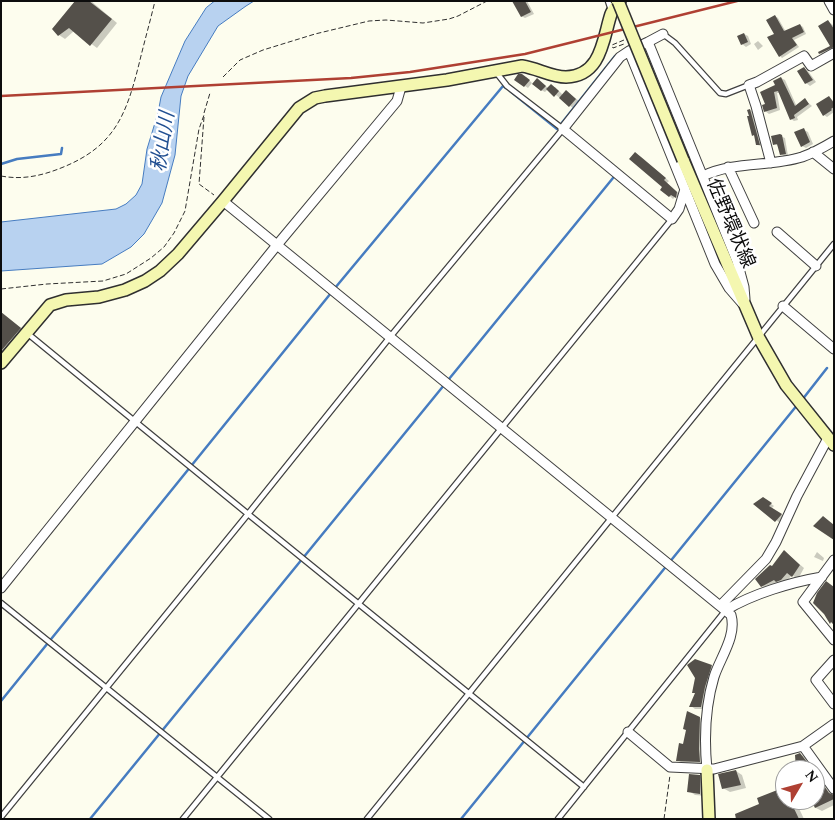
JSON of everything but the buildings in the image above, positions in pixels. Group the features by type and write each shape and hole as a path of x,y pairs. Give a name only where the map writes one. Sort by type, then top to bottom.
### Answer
{"street":[{"path":"1,363 50,305 56,302 80,298 99,297 125,290 145,281 160,271 178,254 299,108 307,102 325,96 401,87 522,66 534,67 552,74 568,77 585,71 595,63 604,42 610,6 619,1"},
{"name":"佐野環状線","path":"619,1 683,160 759,338 786,385 830,437"},
{"path":"829,1 834,10"},
{"path":"663,34 648,42 629,46 606,72 563,129 672,219 679,209 686,187"},
{"path":"648,42 737,261 744,287 745,307"},
{"path":"629,46 719,274 745,307"},
{"path":"770,163 749,85 804,56 811,66 834,54"},
{"path":"595,63 606,72"},
{"path":"1,588 277,244 396,101 401,87"},
{"path":"702,176 728,167 770,163 801,157 834,141"},
{"path":"814,152 834,169"},
{"path":"728,167 754,223"},
{"path":"223,201 731,615 733,622 731,634 714,677 709,699 705,745 708,770 709,819"},
{"path":"777,232 816,266"},
{"path":"783,306 834,349"},
{"path":"723,608 766,559 776,542 796,496 830,437"},
{"path":"834,560 803,602 834,640"},
{"path":"723,608 770,591 822,577"},
{"path":"834,660 816,680 834,704"},
{"path":"628,732 670,767 708,770 803,746 834,724"},
{"path":"803,746 834,790"}],"lane":[{"path":"663,34 675,42 720,93 726,94 749,85"},
{"path":"1,817 248,514 390,336 563,129 507,86 496,71"},
{"path":"660,126 679,119"},
{"path":"183,819 672,219"},
{"path":"367,819 834,244"},
{"path":"26,332 584,787"},
{"path":"1,603 269,819"},
{"path":"558,819 628,732 723,608"}],"path":[{"path":"1,176 20,178 45,174 67,166 98,147 110,135 120,123 132,94 154,1"},
{"path":"223,77 240,60 264,50 315,34 369,20 423,23 450,19 487,1"},
{"path":"624,40 612,45 613,48 629,46"},
{"path":"1,289 103,281 126,274 164,247 181,222 199,130 210,94"},
{"path":"204,115 199,184 223,201"},
{"path":"664,819 670,767"}],"water":[{"name":"秋山川","path":"215,1 254,1 218,26 188,76 181,96 175,155 162,203 144,234 131,247 102,264 1,271 1,222 116,209 126,204 136,195 142,184 147,149 161,97 185,41 206,8"}],"waterway":[{"path":"510,91 557,129 615,56"},
{"path":"335,288 503,86 506,88"},
{"path":"1,164 17,159 61,154 62,148"},
{"path":"90,819 613,178"},
{"path":"1,701 331,293"},
{"path":"802,400 827,368"},
{"path":"461,819 798,404"}],"railway":[{"path":"1,96 351,78 410,72 525,54 737,1"}]}
